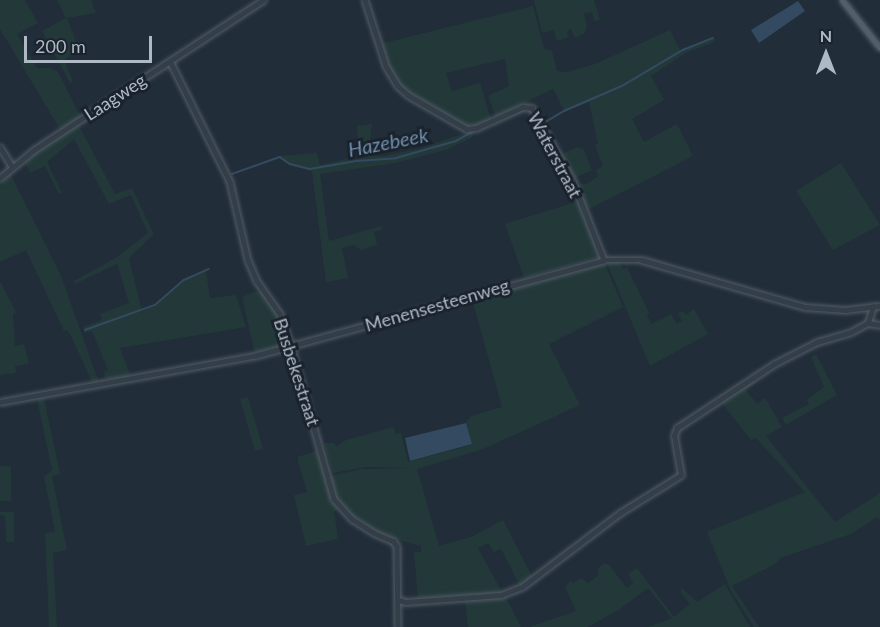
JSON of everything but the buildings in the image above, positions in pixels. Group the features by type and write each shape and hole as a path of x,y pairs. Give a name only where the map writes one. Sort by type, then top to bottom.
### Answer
{"main road":[{"path":"842,0 880,48"}],"street":[{"name":"Laagweg","path":"0,178 12,166 263,0"},
{"name":"Waterstraat","path":"365,0 386,66 398,86 408,95 467,129 476,128 526,106 532,108 573,181 604,260"},
{"name":"Busbekestraat","path":"170,61 230,182 248,260 257,281 280,314 334,499 352,519 374,533 393,541 398,551 398,627"},
{"path":"0,147 12,166"},
{"name":"Menensesteenweg","path":"0,402 220,364 604,260 642,261 805,307 845,310 880,306"},
{"path":"868,323 873,308"},
{"path":"399,600 406,602 501,595 522,587 620,513 679,476 681,471 674,436 677,428 774,364 817,342 850,332 868,323 880,325"}],"green space":[{"path":"0,0 25,0 38,23 17,34 37,68 51,68 58,72 81,117 61,131 0,29"},
{"path":"57,0 91,0 96,13 67,18 79,50 64,60 73,81 70,83 42,31 66,18"},
{"path":"534,0 594,0 600,20 594,21 592,12 584,13 587,26 585,33 575,38 571,29 567,31 568,37 557,41 554,30 542,33"},
{"path":"533,6 544,48 552,51 557,71 567,72 595,64 670,30 680,50 714,37 714,42 686,53 651,76 664,100 632,119 644,142 677,124 693,156 587,210 576,185 588,183 598,176 596,170 603,166 595,145 598,144 589,102 565,112 553,89 496,117 488,96 509,86 505,59 446,73 452,91 480,83 491,120 468,128 400,86 388,66 380,44"},
{"path":"78,124 115,194 132,188 154,234 129,258 142,311 155,306 184,281 206,271 210,298 236,295 246,327 120,348 131,377 105,379 104,372 108,370 92,331 85,333 83,327 102,320 100,314 129,303 117,264 75,284 74,281 117,257 148,233 131,195 109,204 74,139 47,162 62,193 59,194 45,166 30,173 23,160"},
{"path":"372,124 370,140 358,143 357,126"},
{"path":"468,132 474,133 471,138 446,150 395,163 320,174 329,241 381,226 383,229 374,232 377,245 361,250 354,245 342,248 348,278 326,282 312,171 289,165 277,156 317,153 320,165 358,156 383,156 422,148"},
{"path":"578,147 584,150 592,170 573,179 560,155"},
{"path":"841,163 880,225 833,250 796,191"},
{"path":"9,171 61,276 99,383 93,384 71,336 67,330 64,331 26,250 0,262 0,180"},
{"path":"579,201 599,257 524,278 505,224"},
{"path":"619,261 623,269 627,267 649,313 647,315 651,324 671,314 677,324 682,321 678,313 683,311 686,315 694,309 708,334 650,366 607,263"},
{"path":"604,262 623,307 549,344 580,405 483,449 417,469 439,546 471,537 503,520 533,578 520,586 501,549 494,552 488,543 478,548 503,594 418,599 414,552 421,552 421,546 384,536 346,511 339,505 330,476 362,469 416,468 367,467 333,473 324,443 334,443 336,447 346,440 393,427 396,434 401,433 408,462 471,445 466,423 471,416 502,407 472,299"},
{"path":"0,281 16,312 13,314 15,346 24,344 29,364 15,366 16,373 0,375"},
{"path":"253,292 262,292 275,310 287,340 286,345 256,352 254,350 242,297"},
{"path":"816,354 837,395 786,425 782,418 809,404 807,400 824,387 811,357"},
{"path":"754,380 756,383 746,390 757,404 765,398 782,427 766,436 835,522 880,493 880,520 877,517 851,534 780,558 777,563 732,586 759,627 754,627 731,591 707,532 805,492 756,438 751,440 721,402"},
{"path":"248,397 263,449 255,451 240,399"},
{"path":"44,398 60,474 52,476 67,550 53,553 57,627 49,627 45,533 55,532 44,477 52,470 37,399"},
{"path":"320,450 333,499 340,510 334,511 338,539 306,546 294,495 307,492 297,457"},
{"path":"0,466 11,466 11,501 0,501"},
{"path":"0,512 14,512 14,542 6,542 5,516 0,515"},
{"path":"604,563 609,565 627,588 633,583 628,574 637,568 674,617 690,604 681,593 681,587 697,602 725,584 750,627 648,627 672,618 648,588 620,609 588,627 530,627 576,611 565,587 571,581 573,583 582,578 588,583 599,575 597,570"},
{"path":"505,596 521,627 468,627 465,599"}],"water":[{"path":"798,1 805,11 759,43 751,30"},
{"path":"466,423 472,444 410,461 405,438"}],"waterway":[{"name":"Hazebeek","path":"544,123 564,111 624,85 683,50 713,38"},
{"name":"Hazebeek","path":"497,121 527,109 532,112 539,126"},
{"name":"Hazebeek","path":"232,174 280,157 290,164 310,169 357,161 396,158 456,141 476,130"},
{"name":"Hazebeek","path":"85,330 155,305 184,280 209,269"}]}
